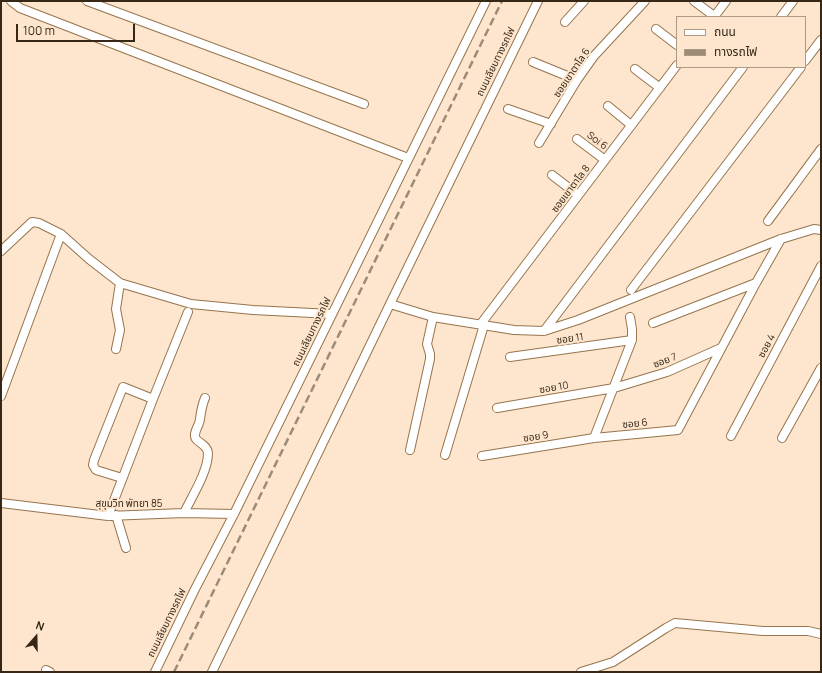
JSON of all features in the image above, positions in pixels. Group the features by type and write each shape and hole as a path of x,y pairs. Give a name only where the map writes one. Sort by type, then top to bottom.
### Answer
{"street":[{"path":"10,1 20,8 408,158"},
{"path":"20,8 26,1"},
{"path":"87,1 364,104"},
{"name":"ถนนเลียบทางรถไฟ","path":"155,672 486,1"},
{"name":"ถนนเลียบทางรถไฟ","path":"212,672 538,1"},
{"path":"565,22 584,1"},
{"name":"ซอยเขาตาโล 6","path":"539,143 577,80 594,56 645,1"},
{"path":"694,1 713,16"},
{"path":"715,16 726,1"},
{"path":"782,16 793,1"},
{"path":"656,29 676,44"},
{"path":"806,60 821,40"},
{"path":"533,62 577,80"},
{"name":"ซอยเขาตาโล 8","path":"482,325 578,195 676,66"},
{"path":"544,331 742,68"},
{"path":"631,290 800,68"},
{"path":"635,69 660,88"},
{"path":"608,106 632,125"},
{"path":"508,109 551,124"},
{"name":"Soi 6","path":"577,139 605,160"},
{"path":"768,221 821,149"},
{"path":"552,175 578,195"},
{"path":"1,251 32,222 39,223 61,234 89,259 120,283 191,304 253,310 332,314"},
{"path":"390,304 433,317 514,330 544,331 578,320 781,240 814,229 821,230"},
{"path":"1,396 61,234"},
{"path":"721,348 781,240"},
{"name":"ซอย 4","path":"731,436 821,266"},
{"path":"116,349 120,330 116,309 120,283"},
{"path":"654,323 756,283"},
{"path":"126,548 112,516 122,478 188,312"},
{"path":"410,450 430,359 430,354 426,344 433,317"},
{"path":"594,438 632,340 630,317"},
{"path":"445,455 482,325"},
{"name":"ซอย 11","path":"510,357 632,340"},
{"name":"ซอย 7","path":"614,388 666,372 721,348"},
{"name":"ซอย 6","path":"594,438 678,430 721,348"},
{"path":"782,438 821,368"},
{"path":"122,478 96,470 93,465 94,460 123,387 153,399"},
{"name":"ซอย 10","path":"497,408 614,388"},
{"path":"184,513 204,473 207,459 208,450 196,438 195,435 205,398"},
{"name":"ซอย 9","path":"482,456 594,438"},
{"name":"สุขุมวิท พัทยา 85","path":"1,503 112,516 184,513 234,514"},
{"path":"581,672 613,662 666,628 675,624 763,631 808,631 821,634"},
{"path":"46,672 46,670 50,672"}],"railway":[{"path":"174,672 502,1"}]}
